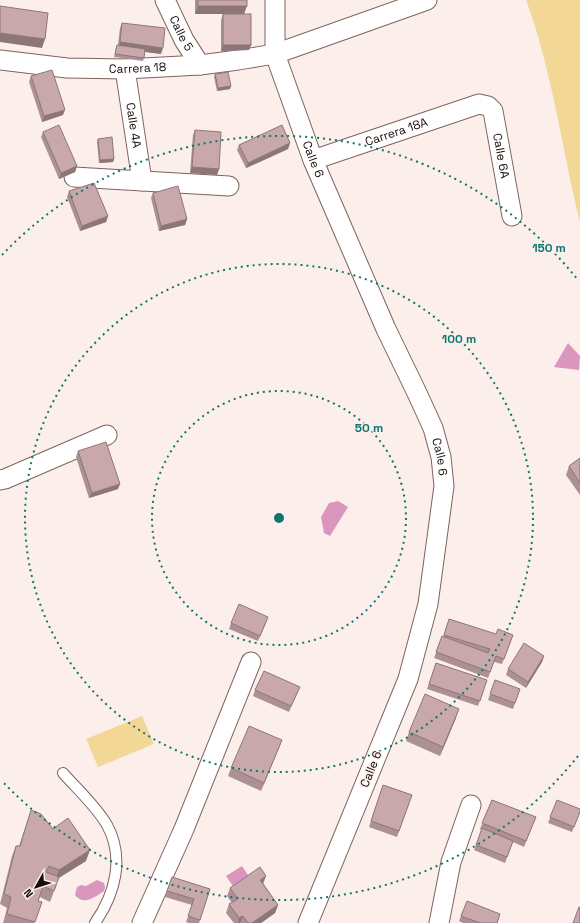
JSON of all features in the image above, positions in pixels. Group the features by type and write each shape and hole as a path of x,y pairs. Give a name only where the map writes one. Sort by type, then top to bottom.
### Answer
{"street":[{"name":"Calle 5","path":"165,0 184,40 200,65"},
{"name":"Calle 6","path":"275,0 275,54 313,160 386,329 432,428 441,457 444,486 428,604 408,679 308,923"},
{"name":"Carrera 18","path":"0,60 67,68 125,69 200,65 275,54 427,0"},
{"name":"Calle 4A","path":"125,69 142,181"},
{"name":"Carrera 18A","path":"313,160 480,104"},
{"name":"Calle 6A","path":"480,104 488,106 493,111 512,216"},
{"path":"74,177 229,186"},
{"path":"0,480 107,435"},
{"path":"142,923 184,829 251,662"},
{"path":"439,923 451,862 471,806"}],"lane":[{"path":"63,774 91,804 106,825 116,848 115,882 108,901 94,923"}],"shaded area":[{"path":"526,0 580,0 580,222 550,82"},
{"path":"568,343 580,356 579,370 554,367"},
{"path":"338,501 348,507 330,536 324,533 321,517 329,503"},
{"path":"142,716 154,744 98,767 86,739"},
{"path":"242,866 250,878 235,889 226,876"},
{"path":"97,880 104,883 104,891 93,898 86,900 82,900 75,895 77,887 81,885 86,886"}],"building":[{"path":"198,0 247,0 247,6 198,6"},
{"path":"0,6 48,13 45,39 0,33"},
{"path":"223,14 251,14 251,45 223,45"},
{"path":"122,23 165,28 163,48 120,42"},
{"path":"117,45 145,49 144,58 115,54"},
{"path":"52,70 65,110 44,116 31,76"},
{"path":"228,72 231,86 218,88 215,74"},
{"path":"59,125 77,166 61,173 43,132"},
{"path":"282,125 290,143 248,163 239,145"},
{"path":"195,130 221,132 219,169 192,167"},
{"path":"112,137 114,159 100,160 98,139"},
{"path":"94,183 108,216 82,226 69,191"},
{"path":"178,186 187,219 161,226 153,193"},
{"path":"106,442 120,484 92,493 78,451"},
{"path":"580,458 580,483 569,466"},
{"path":"239,604 268,617 260,636 231,623"},
{"path":"449,619 496,634 498,629 513,635 504,659 496,656 490,672 436,652 442,636 488,653 490,649 444,635"},
{"path":"524,643 544,656 528,682 508,669"},
{"path":"436,663 487,680 480,701 429,684"},
{"path":"264,671 300,687 291,706 255,690"},
{"path":"495,680 520,689 515,703 490,694"},
{"path":"425,694 459,709 443,747 409,732"},
{"path":"249,726 282,740 264,783 231,768"},
{"path":"383,785 412,795 399,831 371,821"},
{"path":"492,800 536,817 526,841 482,823"},
{"path":"557,800 580,809 574,827 550,817"},
{"path":"31,810 41,814 53,829 68,818 90,850 59,870 49,866 46,872 59,877 54,891 43,886 38,901 42,902 35,922 7,914 11,897 4,894 16,846 20,846"},
{"path":"482,828 513,841 507,857 476,845"},
{"path":"260,867 266,876 260,880 278,905 252,923 248,923 243,916 239,918 229,904 238,899 230,888"},
{"path":"172,877 210,889 200,920 188,916 194,899 167,891"},
{"path":"467,901 500,914 497,923 480,923 461,916"},
{"path":"579,907 580,923 573,923"}]}
